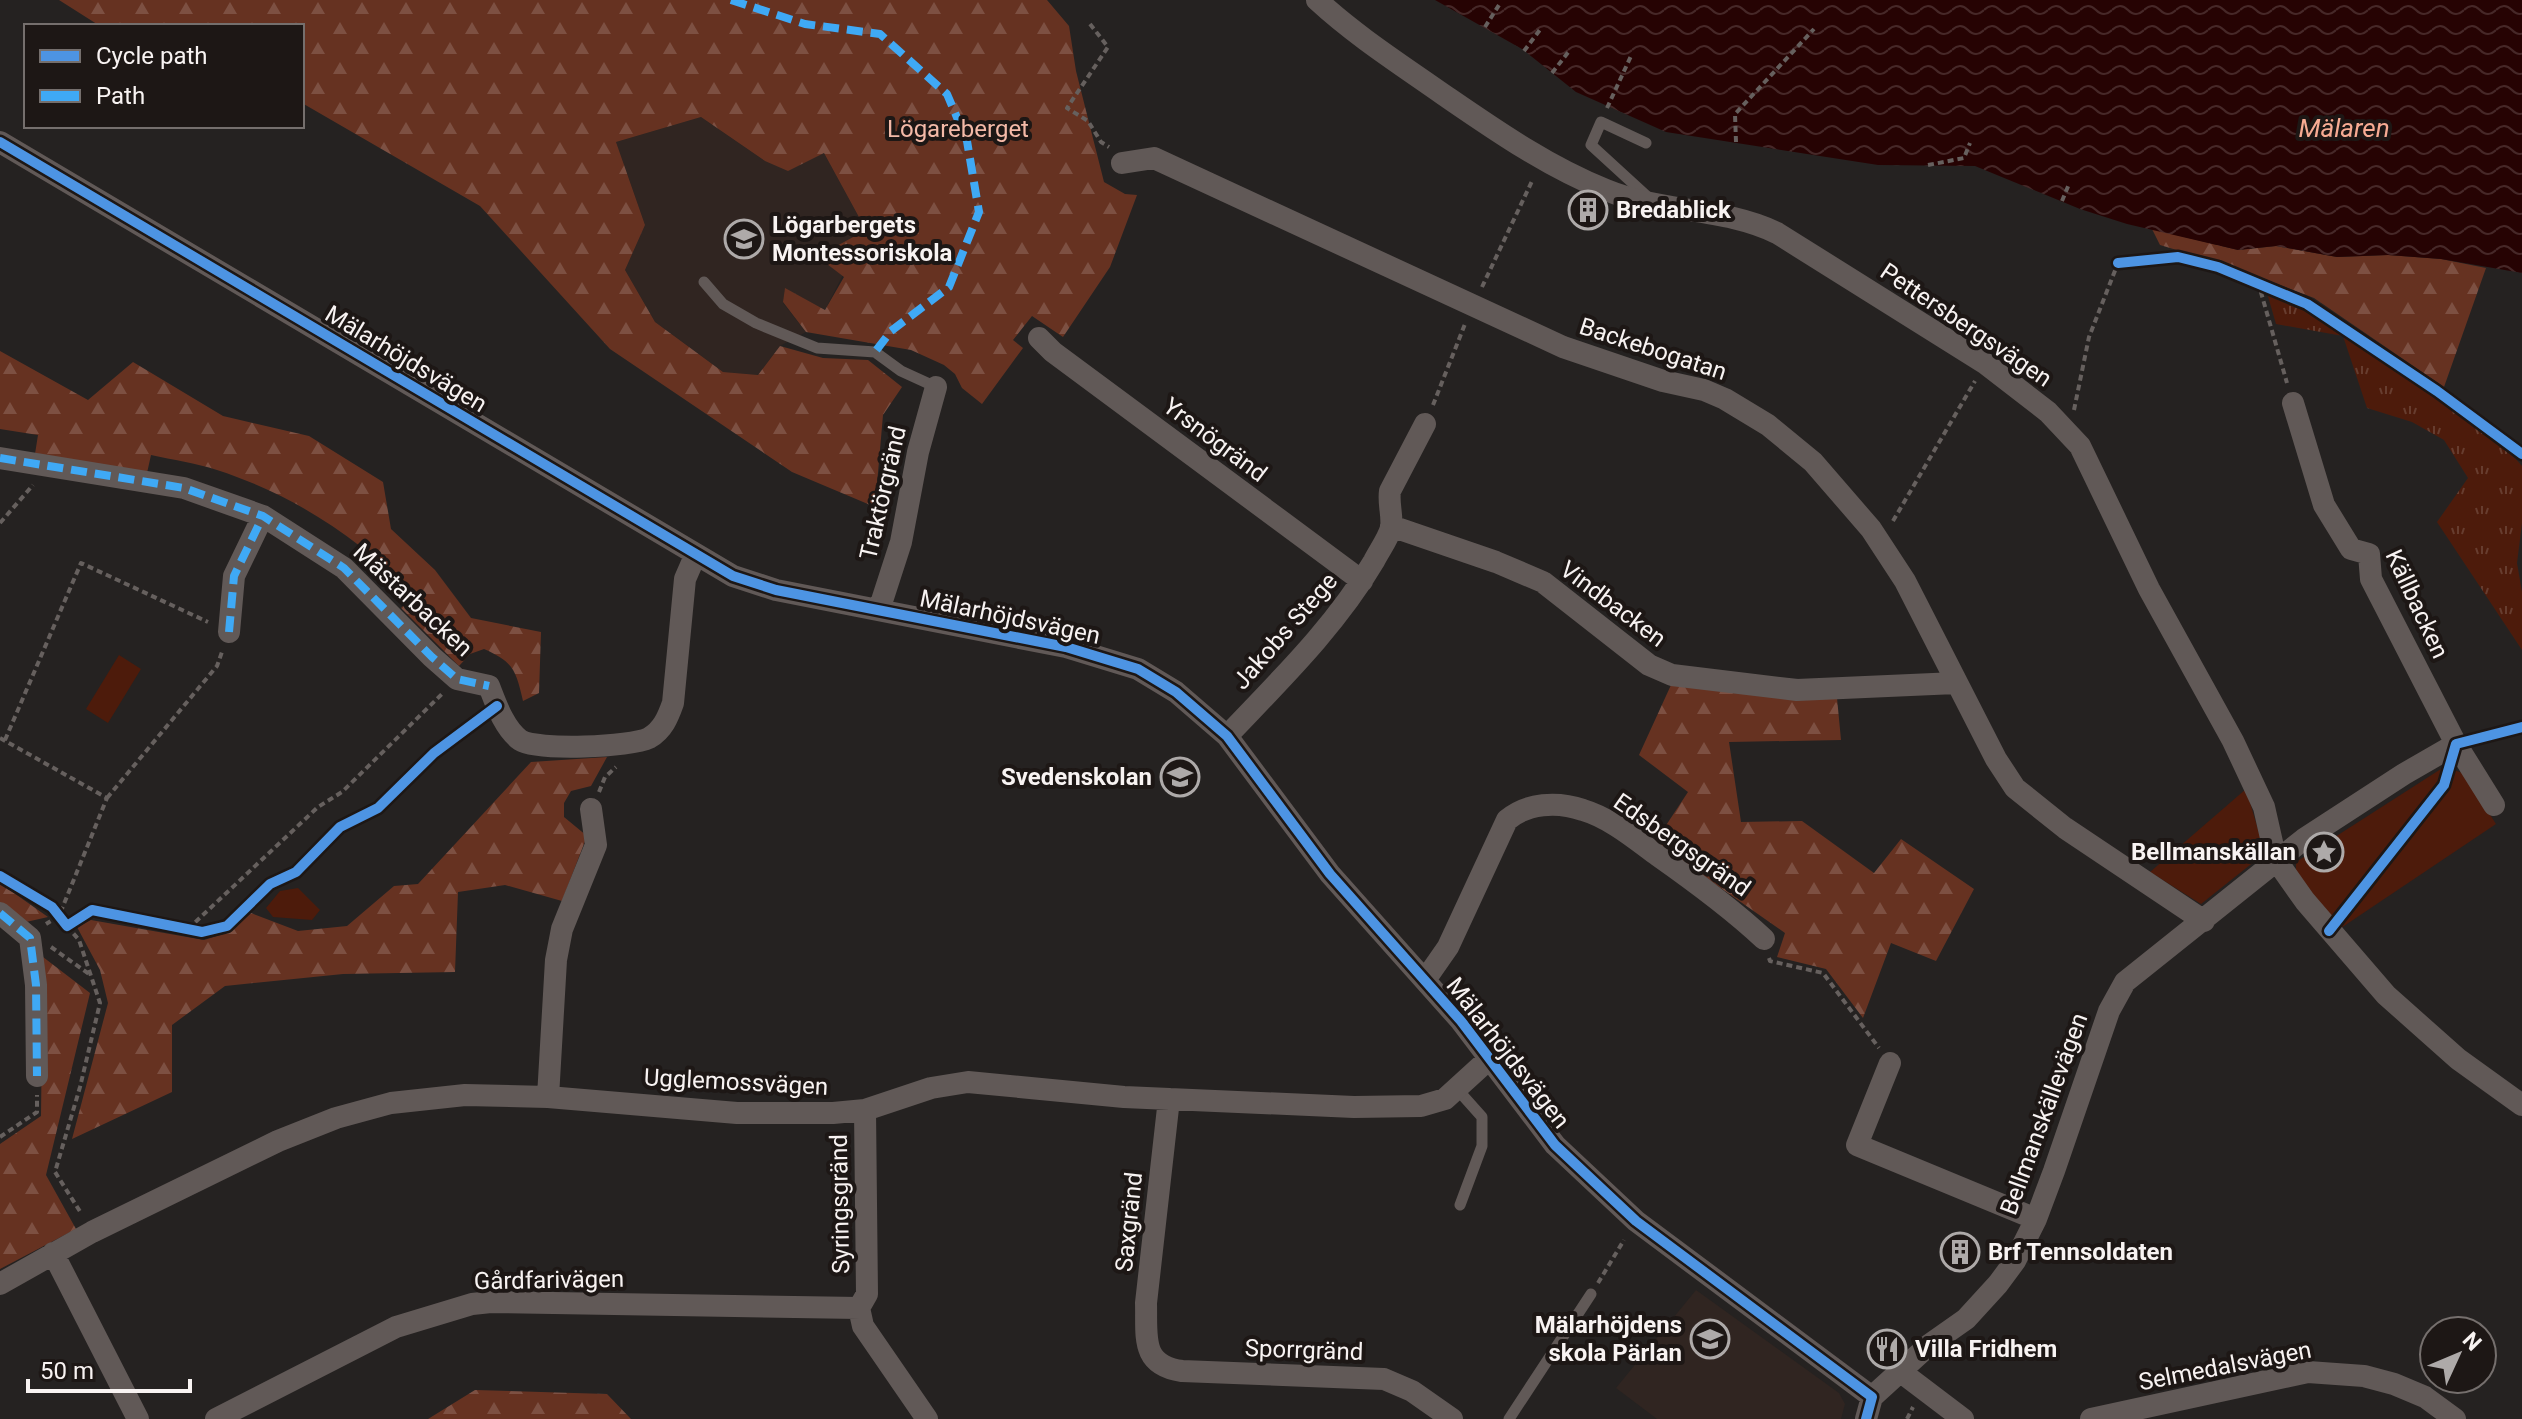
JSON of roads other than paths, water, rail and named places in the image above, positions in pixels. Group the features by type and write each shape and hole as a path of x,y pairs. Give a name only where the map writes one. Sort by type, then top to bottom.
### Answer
{"street":[{"name":"Pettersbergsvägen","path":"1317,0 1377,50 1542,159 1606,190 1657,205 1742,218 1768,228 1986,364 2030,397 2080,446 2149,589 2233,741 2264,807 2276,860 2329,931 2386,995 2458,1059 2522,1105"},
{"name":"Mälarhöjdsvägen","path":"0,142 733,576 776,590 1066,647 1127,665 1176,692 1227,736 1350,899 1425,980 1490,1058 1555,1145 1636,1221 1869,1408"},
{"name":"Backebogatan","path":"1127,162 1154,158 1563,347 1663,381 1704,390 1744,409 1768,425 1813,462 1871,529 1905,581 1996,759 2015,788 2065,828 2204,921"},
{"name":"Yrsnögränd","path":"1039,338 1053,352 1362,581"},
{"name":"Traktörgränd","path":"879,610 901,542 918,452 936,387"},
{"name":"Källbacken","path":"2293,403 2324,505 2351,549 2369,554 2371,579 2456,744 2494,805"},
{"name":"Jakobs Stege","path":"1227,736 1329,625 1362,581 1391,526 1390,491 1425,424"},
{"name":"Mästarbacken","path":"0,458 184,488 263,516 344,568 457,679 489,686 507,724 521,740 531,745 587,745 648,739 659,732 673,703 685,579 695,556"},
{"path":"229,632 234,576 263,516"},
{"name":"Vindbacken","path":"1391,526 1496,562 1543,582 1642,660 1672,675 1797,690 1956,683"},
{"path":"2276,860 2329,821 2456,744"},
{"name":"Edsbergsgränd","path":"1425,980 1448,947 1507,820 1531,806 1582,810 1610,823 1700,886 1764,939"},
{"path":"548,1097 556,960 562,929 596,845 591,809"},
{"name":"Bellmanskällevägen","path":"1869,1408 1929,1345 1966,1319 2010,1270 2036,1219 2117,993 2133,974 2204,921 2276,860"},
{"path":"0,913 30,938 36,985 37,1076"},
{"name":"Ugglemossvägen","path":"0,1284 92,1232 299,1131 391,1103 443,1096 548,1097 767,1114 865,1110 931,1088 968,1082 1169,1099 1410,1107 1445,1099 1490,1058"},
{"path":"1890,1063 1857,1145 2036,1219"},
{"name":"Saxgränd","path":"1149,1352 1146,1303 1169,1099"},
{"name":"Syringsgränd","path":"865,1110 867,1294 859,1308 863,1326 927,1419"},
{"path":"53,1253 138,1419"},
{"name":"Gårdfarivägen","path":"216,1419 396,1327 472,1304 859,1308"},
{"name":"Sporrgränd","path":"1149,1352 1164,1367 1182,1371 1384,1379 1412,1391 1452,1419"},
{"path":"1901,1372 1963,1419"},
{"name":"Selmedalsvägen","path":"2091,1419 2308,1372 2364,1376 2394,1384 2425,1397 2455,1419"}],"lane":[{"path":"1646,143 1601,122 1591,145 1657,205"},
{"path":"704,282 723,304 756,323 817,348 875,352 901,371 936,387"},
{"path":"1457,1089 1482,1117 1482,1146 1460,1205"},
{"path":"1509,1419 1591,1294"}],"water":[{"name":"Mälaren","path":"1435,0 2522,0 2522,273 2441,259 2388,255 2337,257 2276,246 2238,250 2127,224 2080,209 1975,166 1878,165 1666,132 1576,92 1522,49"}],"place":[{"name":"Bredablick","path":"1588,210"},
{"name":"Lögarbergets Montessoriskola","path":"744,239"},
{"name":"Svedenskolan","path":"1180,777"},
{"name":"Bellmanskällan","path":"2324,852"},
{"name":"Brf Tennsoldaten","path":"1960,1252"},
{"name":"Mälarhöjdens skola Pärlan","path":"1710,1339"},
{"name":"Villa Fridhem","path":"1887,1349"}],"park label":[{"name":"Lögareberget","path":"958,129"}]}
